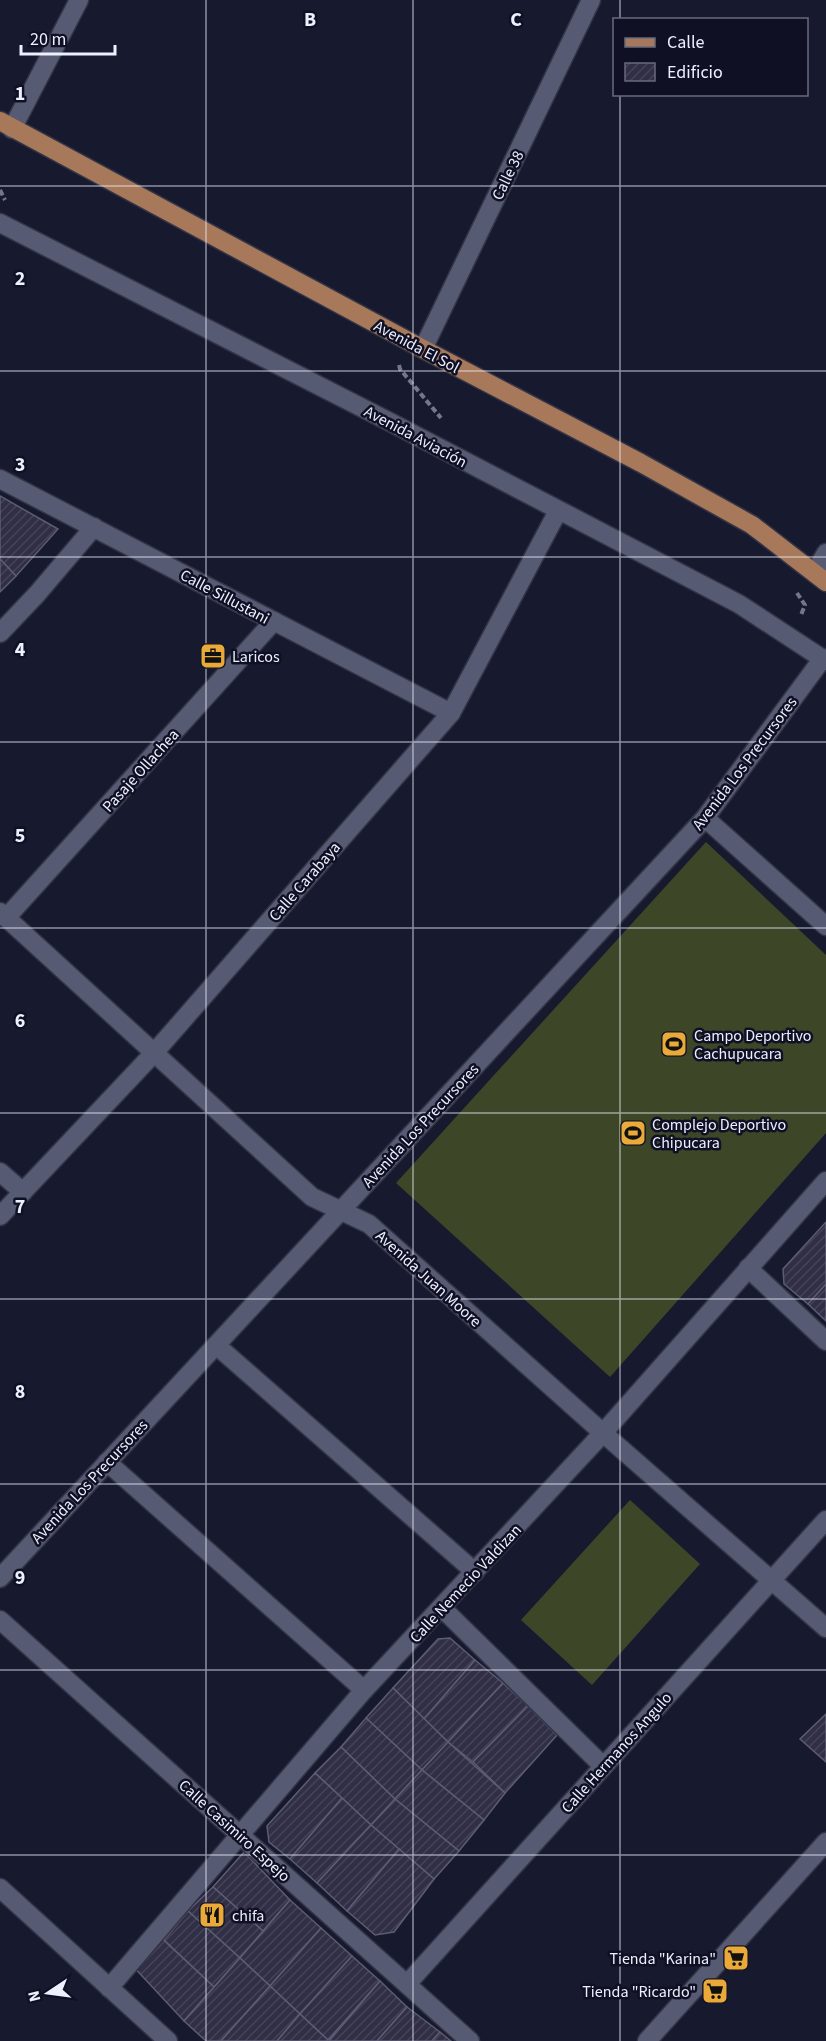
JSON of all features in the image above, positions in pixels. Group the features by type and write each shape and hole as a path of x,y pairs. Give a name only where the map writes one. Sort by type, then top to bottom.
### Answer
{"main road":[{"name":"Avenida El Sol","path":"6,125 394,334 641,463 752,525 820,577"}],"street":[{"path":"6,125 79,0"},
{"name":"Calle 38","path":"423,349 591,0"},
{"name":"Avenida Aviación","path":"0,223 739,604 825,659"},
{"name":"Calle Sillustani","path":"0,479 451,713"},
{"name":"Calle Carabaya","path":"0,1216 154,1053 451,713 558,511"},
{"path":"0,633 37,594 94,527"},
{"path":"820,577 826,553"},
{"name":"Pasaje Ollachea","path":"3,915 274,621"},
{"name":"Avenida Los Precursores","path":"0,1578 705,818 825,659"},
{"path":"705,818 826,926"},
{"name":"Avenida Juan Moore","path":"3,915 312,1197 369,1224 826,1628"},
{"path":"0,1172 22,1192"},
{"name":"Calle Nemecio Valdizan","path":"109,1988 364,1690 603,1433 826,1181"},
{"path":"748,1268 826,1341"},
{"path":"216,1345 475,1572"},
{"path":"107,1462 364,1690"},
{"name":"Calle Hermanos Angulo","path":"407,1984 826,1520"},
{"path":"442,1608 603,1766"},
{"name":"Calle Casimiro Espejo","path":"0,1620 470,2041"},
{"path":"647,2041 826,1842"},
{"path":"0,1888 168,2041"}],"path":[{"path":"394,334 400,369 446,425 447,431 441,449"},
{"path":"792,639 806,605 792,586 797,559"}],"green space":[{"name":"Complejo Deportivo Chipucara","path":"706,842 826,955 826,1133 610,1377 396,1183"},
{"path":"630,1500 700,1564 592,1685 521,1620"}],"building":[{"path":"0,496 58,529 16,576 0,559"},
{"path":"0,559 16,576 0,592"},
{"path":"826,1222 826,1284 808,1304 784,1284 783,1269"},
{"path":"826,1284 826,1321 808,1304"},
{"path":"450,1638 475,1660 424,1719 393,1688 438,1639"},
{"path":"475,1660 503,1683 448,1742 424,1719"},
{"path":"503,1683 528,1706 473,1762 448,1742"},
{"path":"393,1688 448,1742 422,1770 366,1718"},
{"path":"528,1706 557,1735 505,1793 473,1762"},
{"path":"826,1714 826,1762 800,1739"},
{"path":"366,1718 422,1770 395,1799 341,1747"},
{"path":"448,1742 505,1793 484,1820 422,1770"},
{"path":"341,1747 395,1799 371,1825 315,1773"},
{"path":"422,1770 484,1820 459,1851 395,1799"},
{"path":"315,1773 342,1798 290,1859 269,1842 267,1826"},
{"path":"342,1798 371,1825 317,1883 290,1859"},
{"path":"395,1799 459,1851 434,1879 371,1825"},
{"path":"371,1825 399,1849 347,1911 317,1883"},
{"path":"399,1849 434,1879 394,1932 375,1935 347,1911"},
{"path":"244,1852 290,1900 263,1931 213,1887"},
{"path":"213,1887 263,1931 240,1958 188,1911"},
{"path":"290,1900 321,1928 270,1986 240,1958"},
{"path":"188,1911 240,1958 214,1987 164,1940"},
{"path":"321,1928 352,1956 300,2014 270,1986"},
{"path":"156,1933 214,1987 184,2021 130,1963"},
{"path":"352,1956 380,1981 328,2040 300,2014"},
{"path":"240,1958 270,1986 221,2041 206,2041 184,2021"},
{"path":"380,1981 407,2007 377,2041 329,2041"},
{"path":"270,1986 300,2014 277,2041 221,2041"},
{"path":"407,2007 440,2032 432,2041 377,2041"},
{"path":"300,2014 328,2040 277,2041"},
{"path":"440,2032 451,2041 432,2041"}],"place":[{"name":"Laricos","path":"213,656"},
{"name":"Campo Deportivo Cachupucara","path":"674,1044"},
{"name":"Complejo Deportivo Chipucara","path":"633,1133"},
{"name":"chifa","path":"212,1915"},
{"name":"Tienda \"Karina\"","path":"736,1958"},
{"name":"Tienda \"Ricardo\"","path":"715,1991"}]}
